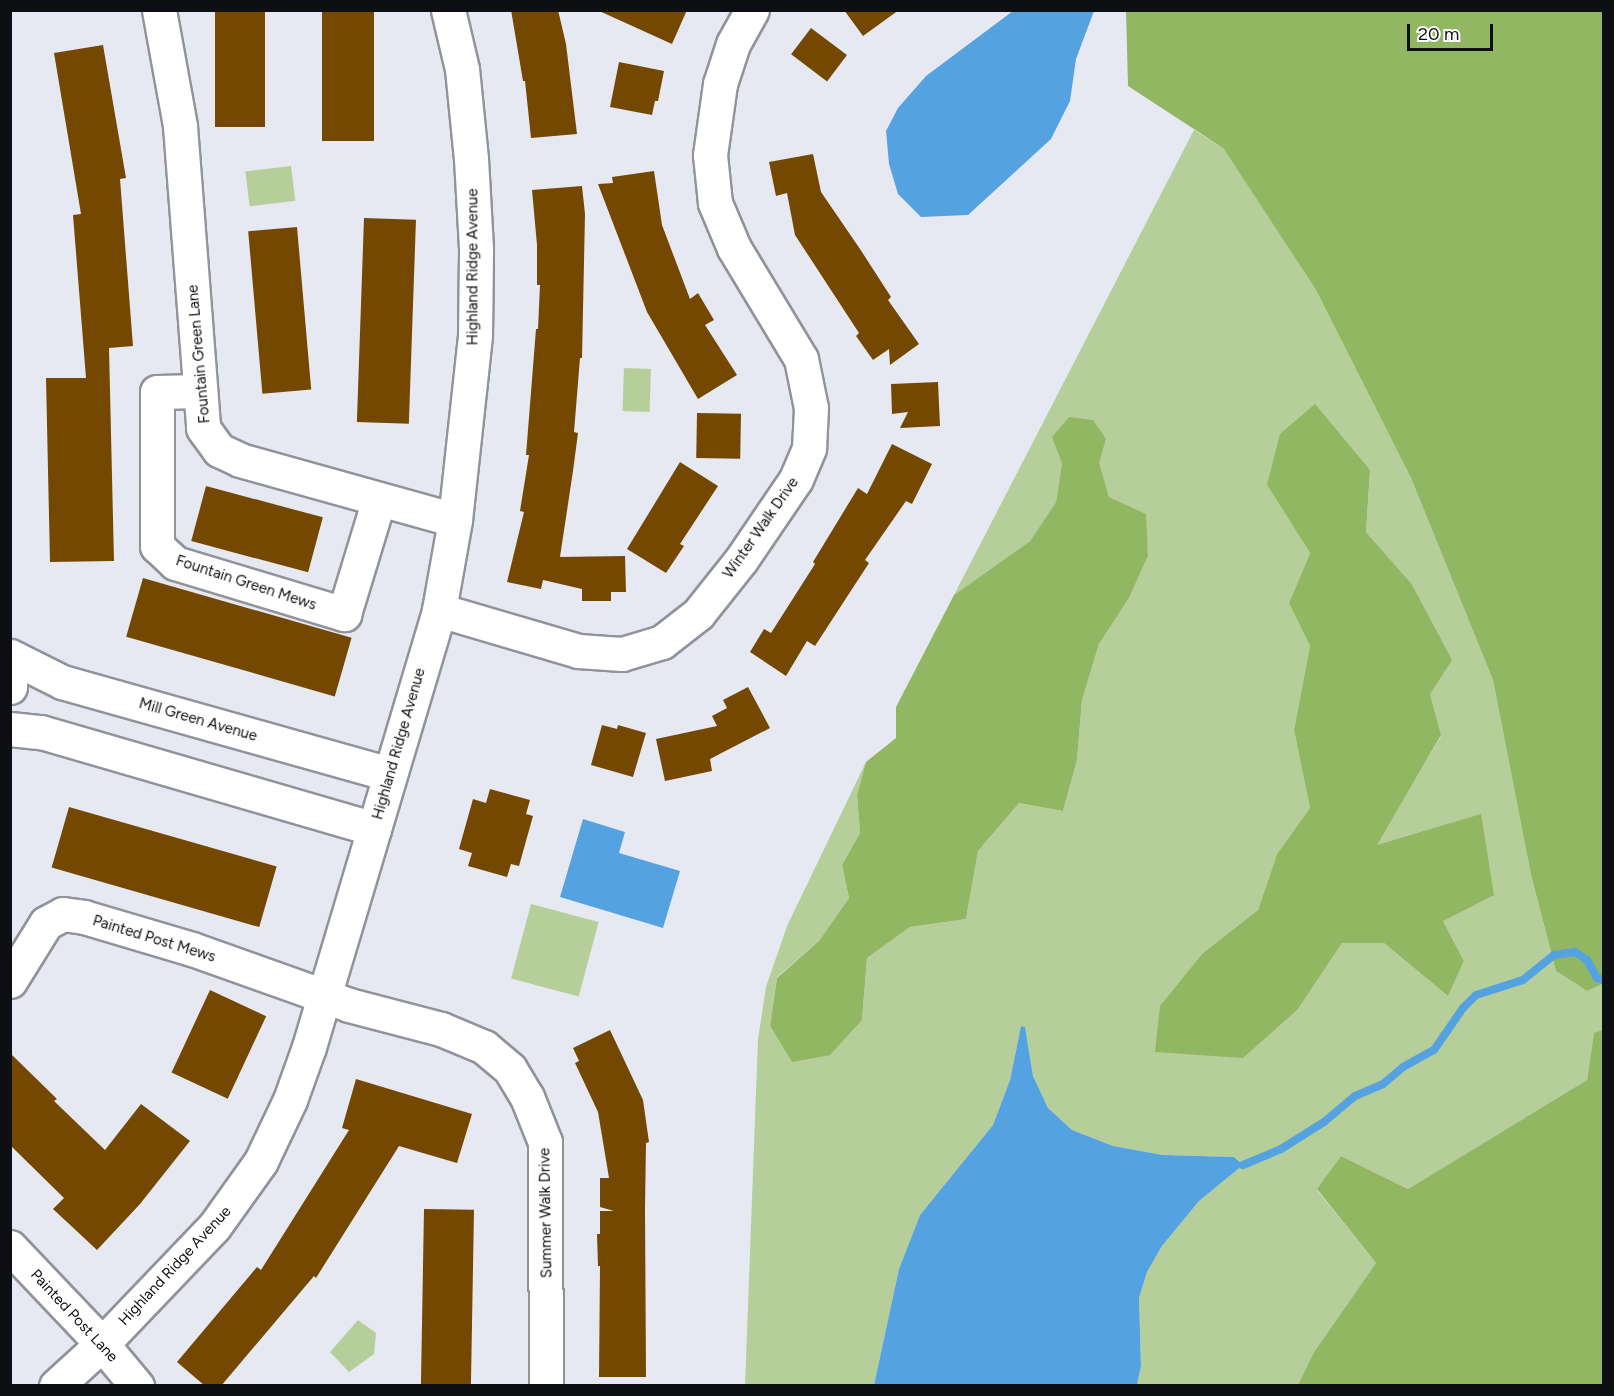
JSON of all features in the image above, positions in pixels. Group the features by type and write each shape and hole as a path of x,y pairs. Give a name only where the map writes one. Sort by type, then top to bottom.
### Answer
{"street":[{"name":"Fountain Green Lane","path":"159,10 180,126 203,428 219,450 240,460 455,520"},
{"name":"Highland Ridge Avenue","path":"56,1386 102,1344 214,1227 256,1170 290,1100 325,997 439,610 455,520 476,335 476,248 471,159 462,69 448,10"},
{"name":"Winter Walk Drive","path":"439,610 578,651 622,654 662,642 698,614 741,560 796,479 809,448 811,408 801,359 734,248 715,203 710,154 720,84 733,44 752,10"},
{"name":"Fountain Green Mews","path":"200,392 157,392 157,546 175,563 344,614 379,499"},
{"name":"Mill Green Avenue","path":"10,656 56,680 389,774"},
{"path":"10,656 13,670 10,687"},
{"path":"10,729 41,732 374,829"},
{"name":"Painted Post Mews","path":"10,981 46,923 63,914 84,917 192,950 325,997"},
{"name":"Summer Walk Drive","path":"325,997 441,1029 484,1047 510,1069 527,1097 545,1142 546,1386"},
{"name":"Painted Post Lane","path":"10,1247 102,1344 137,1386"}],"green space":[{"path":"1126,11 1603,11 1604,983 1587,991 1556,971 1531,875 1493,680 1411,478 1316,290 1223,148 1128,86"},
{"path":"1194,130 1223,148 1316,290 1411,478 1493,680 1531,875 1556,971 1587,991 1603,983 1603,1030 1594,1034 1587,1080 1408,1189 1341,1156 1317,1190 1376,1263 1314,1352 1298,1385 1137,1385 1141,1366 1139,1298 1147,1272 1162,1246 1199,1201 1243,1165 1234,1157 1163,1155 1113,1146 1072,1130 1048,1108 1033,1076 1025,1027 1021,1026 1010,1080 993,1125 920,1215 899,1269 874,1385 745,1386 758,1039 766,987 787,926 866,762 857,795 860,833 842,865 849,898 819,941 777,977 770,1026 792,1062 862,1020 867,958 910,927 966,919 978,851 1019,803 1063,811 1077,760 1082,700 1099,644 1129,598 1148,556 1145,514 1109,497 1098,463 1106,439 1062,463 1056,502 1030,541 954,595","holes":["1370,470 1366,532 1411,583 1430,694 1441,736 1376,845 1443,921 1464,961 1448,996 1384,943 1342,943 1298,1009 1203,953 1258,910 1277,854 1310,808 1294,730 1310,646 1289,603 1310,553 1267,485"]},
{"path":"291,166 295,201 250,206 245,172"},
{"path":"624,368 651,369 649,412 622,411"},
{"path":"1315,404 1370,470 1366,532 1411,583 1452,660 1430,694 1441,735 1377,845 1481,814 1494,895 1443,921 1464,961 1448,996 1384,943 1342,943 1298,1009 1243,1058 1155,1052 1160,1006 1203,953 1258,910 1277,854 1310,808 1294,730 1310,646 1289,603 1310,553 1267,485 1280,434"},
{"path":"1069,417 1093,420 1106,439 1099,463 1109,497 1146,514 1148,556 1129,598 1099,644 1082,700 1077,760 1063,811 1019,803 978,851 966,919 910,927 867,958 862,1020 830,1055 792,1062 770,1026 777,978 819,941 849,898 842,865 860,833 857,795 866,762 896,738 896,707 954,595 1030,541 1056,502 1062,463 1052,437"},
{"path":"531,904 599,922 579,996 511,978"},
{"path":"1603,1030 1603,1385 1298,1385 1314,1352 1376,1263 1317,1189 1341,1156 1408,1189 1587,1080 1594,1033"},
{"path":"358,1320 376,1333 374,1354 349,1372 330,1352"}],"water":[{"path":"1013,11 1094,11 1076,59 1070,101 1051,139 968,215 921,217 898,194 889,164 886,131 898,108 926,76"},
{"path":"583,819 625,832 619,853 680,871 663,928 560,897"},
{"path":"1021,1026 1025,1027 1033,1076 1048,1108 1072,1130 1113,1146 1163,1155 1234,1157 1243,1165 1199,1201 1162,1246 1147,1272 1139,1298 1141,1366 1137,1385 874,1385 899,1269 920,1215 993,1125 1010,1080"}],"building":[{"path":"215,10 265,10 265,127 215,127"},
{"path":"322,10 374,10 374,141 322,141"},
{"path":"511,10 558,10 566,44 577,134 531,138 525,81 523,81"},
{"path":"597,10 687,10 672,44"},
{"path":"844,10 899,10 863,36"},
{"path":"811,28 847,55 827,81 791,54"},
{"path":"103,45 126,178 120,179 133,346 109,348 114,561 50,562 46,378 86,378 73,215 81,214 54,53"},
{"path":"619,62 664,71 658,101 655,101 652,115 610,107"},
{"path":"813,154 821,192 891,297 888,300 919,344 890,365 889,349 873,360 856,336 859,333 795,235 787,193 776,196 769,162"},
{"path":"654,171 662,225 690,299 698,293 714,320 705,325 737,375 698,399 647,312 598,184 613,183 612,177"},
{"path":"582,186 585,214 582,358 580,358 574,432 578,433 560,557 625,556 626,592 611,592 611,601 582,601 582,589 543,580 541,589 507,582 524,512 520,511 529,455 526,455 536,329 538,329 540,285 537,285 537,245 532,190"},
{"path":"364,218 416,220 409,424 357,422"},
{"path":"297,227 311,389 262,394 248,231"},
{"path":"938,382 940,426 900,428 908,412 892,414 891,384"},
{"path":"697,413 741,414 740,459 696,458"},
{"path":"892,444 932,464 912,504 906,501 865,560 869,563 815,646 807,641 786,676 750,652 764,629 771,633 815,564 813,562 858,488 867,494"},
{"path":"680,462 718,486 680,544 684,546 666,573 627,549"},
{"path":"206,486 323,517 308,572 191,541"},
{"path":"143,578 352,638 335,696 126,637"},
{"path":"748,687 770,728 710,759 712,771 665,781 656,739 717,726 712,716 727,708 723,700"},
{"path":"602,725 617,729 618,725 646,733 633,777 591,765"},
{"path":"490,789 530,800 526,814 533,816 519,866 511,864 507,877 468,866 472,853 459,849 473,799 486,803"},
{"path":"69,807 277,867 259,927 52,868"},
{"path":"210,990 266,1016 228,1099 172,1072"},
{"path":"610,1030 643,1100 649,1142 646,1143 645,1209 646,1377 599,1377 600,1266 598,1266 597,1234 600,1234 600,1211 614,1211 600,1207 600,1178 609,1178 598,1112 575,1063 579,1061 573,1048"},
{"path":"10,1053 57,1099 54,1101 105,1150 141,1104 190,1141 140,1204 97,1250 53,1209 64,1198 10,1145"},
{"path":"356,1079 472,1114 457,1163 399,1146 316,1278 314,1276 221,1386 205,1386 177,1362 257,1267 261,1270 349,1130 342,1128"},
{"path":"424,1209 474,1210 471,1386 421,1386"}],"waterway":[{"path":"1243,1165 1281,1149 1324,1122 1355,1096 1383,1084 1403,1067 1434,1050 1463,1008 1476,995 1523,980 1554,955 1575,952 1587,960 1597,978 1604,980"}]}
